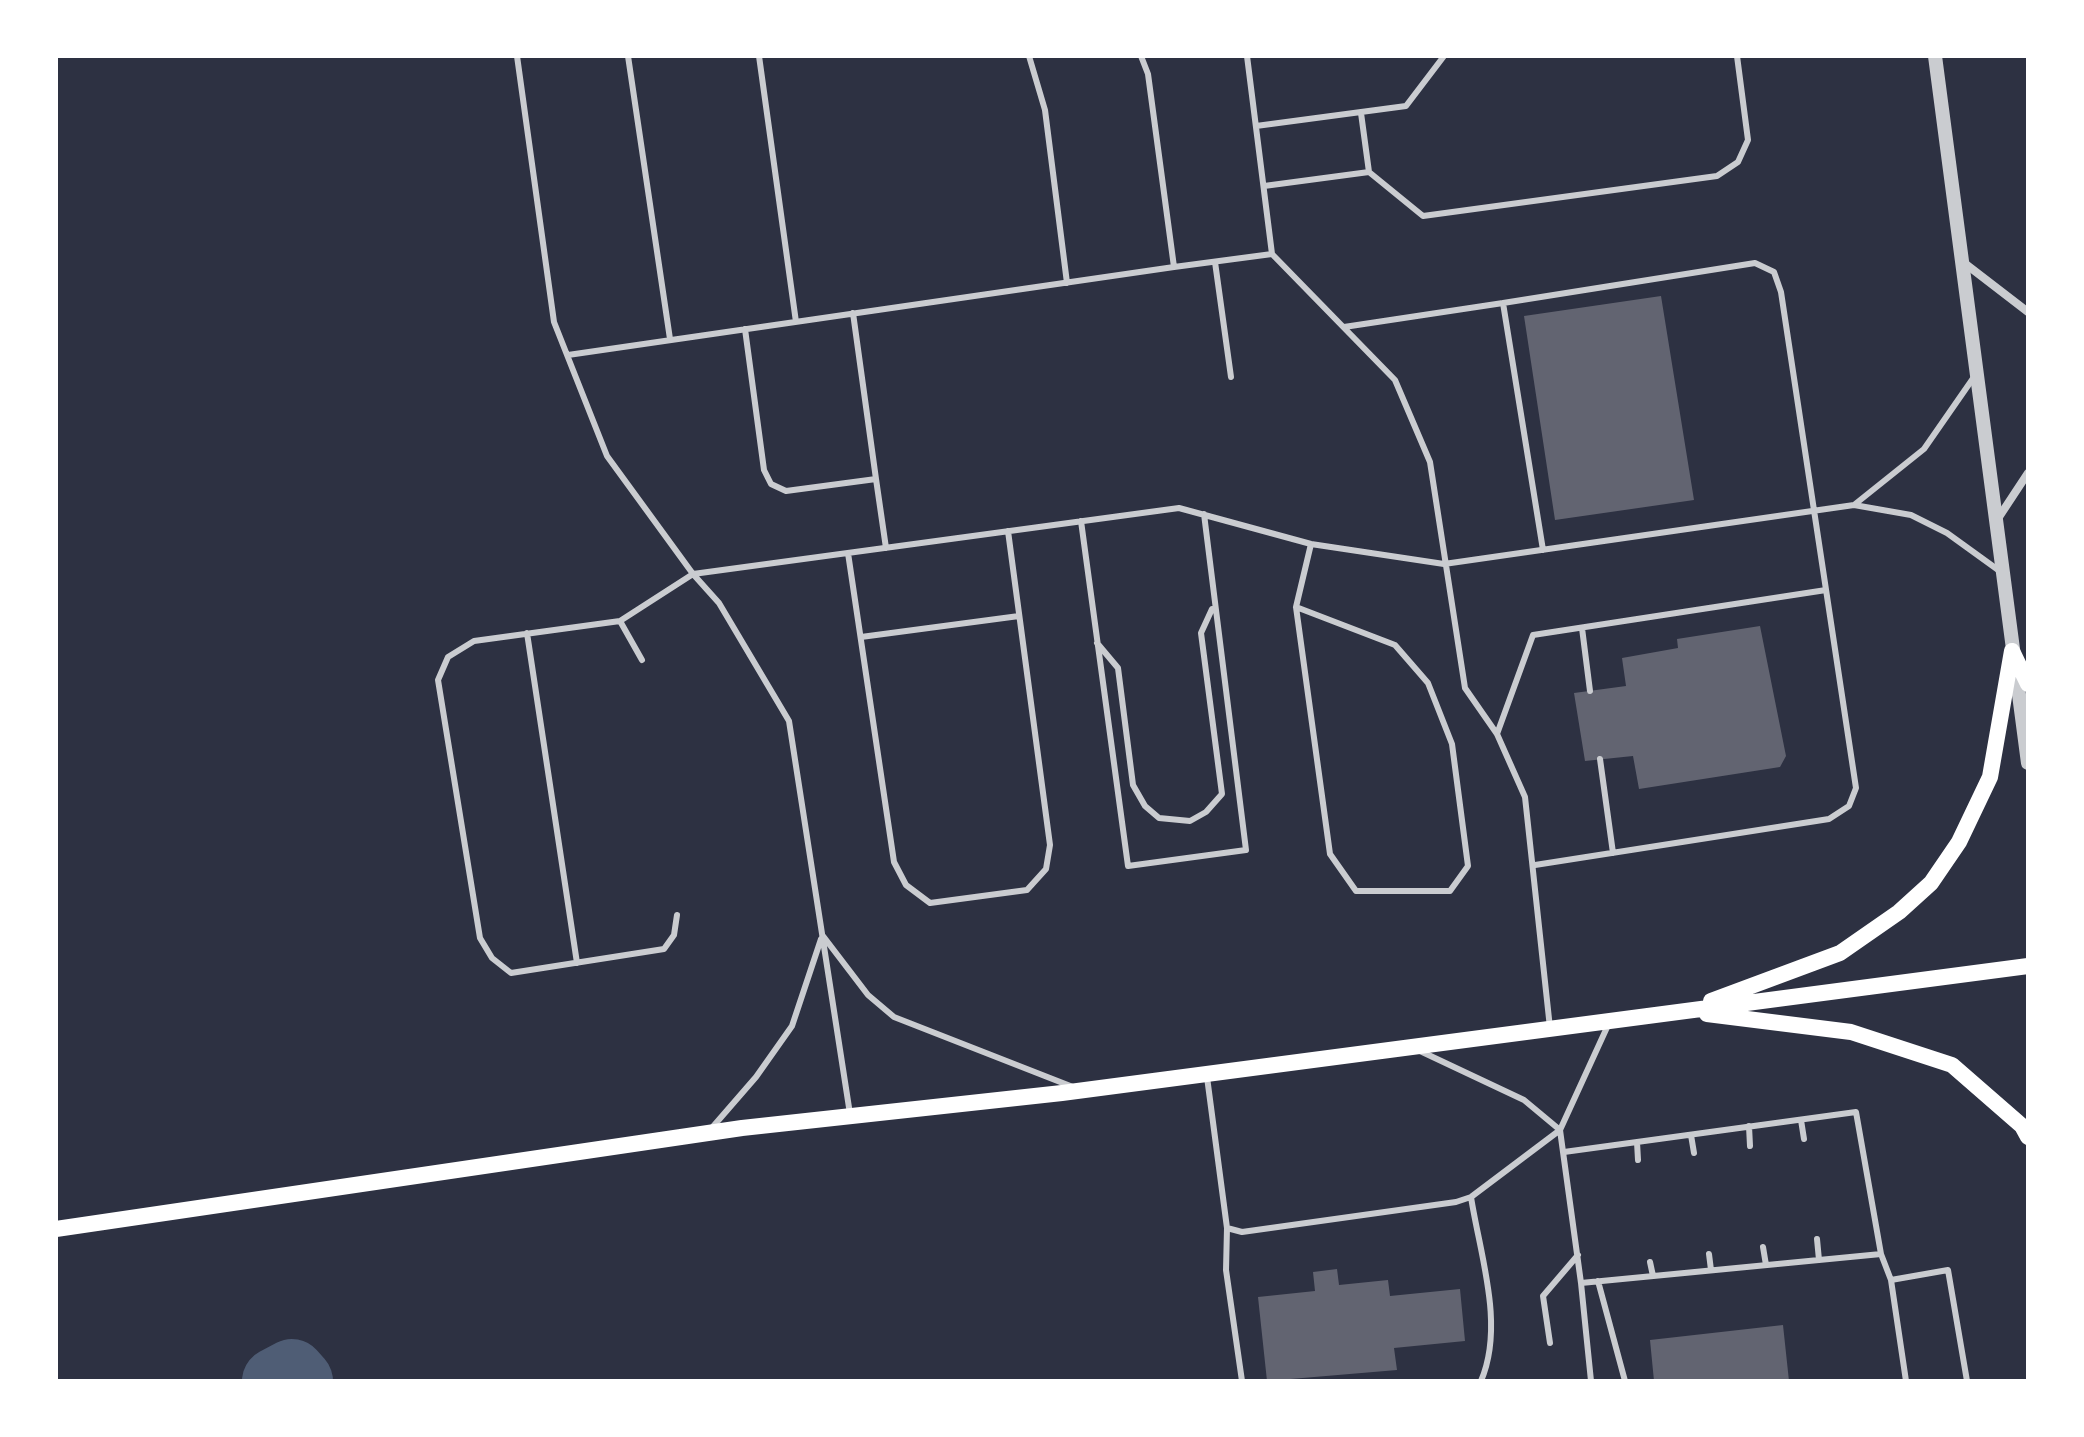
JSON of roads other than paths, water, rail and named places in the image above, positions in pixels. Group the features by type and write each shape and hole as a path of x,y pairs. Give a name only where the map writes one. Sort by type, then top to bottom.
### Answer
{"main road":[{"path":"2012,651 2028,684"},
{"path":"1682,1011 1840,953 1899,912 1931,883 1959,842 1990,777 2012,651"},
{"path":"56,1229 706,1133 1080,1090 2028,966"},
{"path":"1682,1011 1851,1032 1952,1065 2022,1126 2028,1137"}],"street":[{"path":"1935,56 2028,763"},
{"path":"1963,262 2028,312"},
{"path":"1997,521 2028,473"}],"lane":[{"path":"517,56 554,322 607,456 693,574 719,603 789,721 850,1116"},
{"path":"628,56 670,339"},
{"path":"759,56 796,322"},
{"path":"1029,56 1045,110 1067,283"},
{"path":"1141,56 1148,74 1174,267"},
{"path":"1247,56 1272,254 1395,380 1430,462 1465,688 1497,734 1525,797 1535,865 1550,1028"},
{"path":"1256,126 1406,106 1444,56"},
{"path":"1361,113 1369,172 1423,216 1717,176 1738,162 1748,140 1737,56"},
{"path":"1264,186 1369,172"},
{"path":"568,355 1272,254"},
{"path":"1215,262 1231,377"},
{"path":"1344,327 1755,263 1774,272 1781,292 1856,788 1849,806 1829,819 1535,865"},
{"path":"1503,303 1543,550"},
{"path":"853,313 886,548"},
{"path":"745,329 764,470 771,484 786,491 876,479"},
{"path":"1854,505 1924,449 1977,372"},
{"path":"677,915 674,935 664,949 511,973 492,958 480,938 438,680 448,657 474,641 620,621 693,574 1179,508 1311,544 1444,564 1854,505 1911,515 1947,533 2004,574"},
{"path":"1081,521 1128,866 1246,850 1204,514"},
{"path":"848,553 894,862 906,885 930,903 1027,890 1046,869 1050,845 1008,531"},
{"path":"1296,607 1395,645 1428,683 1452,744 1468,866 1450,891 1356,891 1330,854 1296,607 1311,544"},
{"path":"1497,734 1533,635 1826,590"},
{"path":"1097,643 1118,668 1133,785 1145,806 1159,818 1190,821 1206,812 1222,794 1201,633 1214,606"},
{"path":"861,637 1019,616"},
{"path":"620,621 642,660"},
{"path":"1582,628 1590,691"},
{"path":"527,633 577,963"},
{"path":"1600,759 1613,853"},
{"path":"822,935 868,995 894,1017 1080,1090"},
{"path":"706,1133 756,1077 792,1026 822,935"},
{"path":"1227,1228 1242,1232 1456,1202 1471,1197 1560,1130 1611,1020"},
{"path":"1409,1046 1524,1100 1560,1130 1578,1255 1591,1381"},
{"path":"1206,1073 1227,1228 1226,1270 1242,1381"},
{"path":"1564,1152 1856,1112 1881,1254 1891,1280 1906,1381"},
{"path":"1801,1120 1804,1139"},
{"path":"1749,1126 1750,1146"},
{"path":"1691,1135 1694,1153"},
{"path":"1637,1142 1638,1160"},
{"path":"1471,1197 1492,1329 1488,1364 1481,1381"},
{"path":"1817,1239 1819,1260"},
{"path":"1763,1247 1766,1265"},
{"path":"1709,1254 1711,1270"},
{"path":"1581,1283 1881,1254"},
{"path":"1550,1343 1543,1296 1578,1255"},
{"path":"1650,1262 1653,1276"},
{"path":"1891,1280 1948,1270 1967,1381"},
{"path":"1598,1281 1625,1381"}],"waterway":[{"path":"275,1381 292,1372 300,1381"}]}
